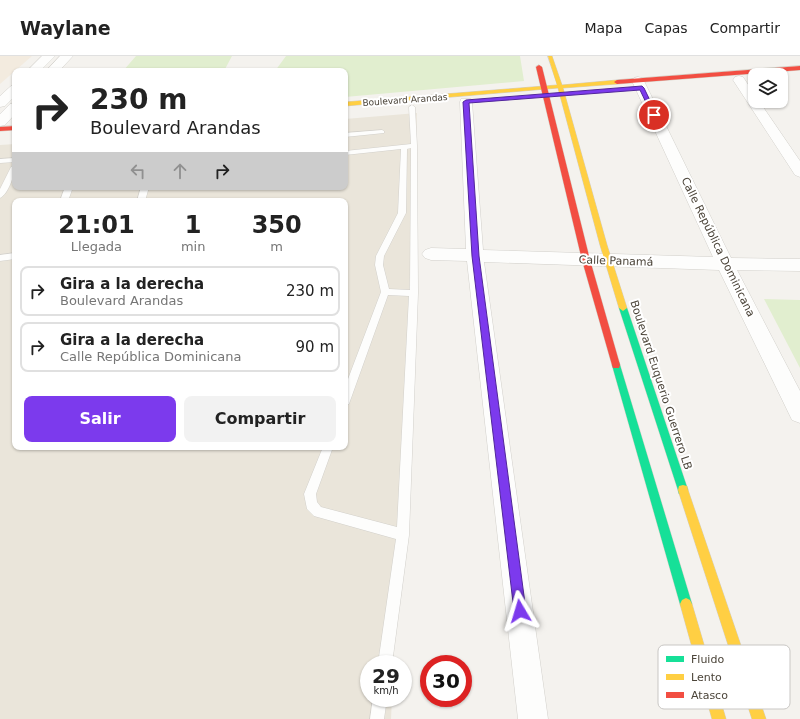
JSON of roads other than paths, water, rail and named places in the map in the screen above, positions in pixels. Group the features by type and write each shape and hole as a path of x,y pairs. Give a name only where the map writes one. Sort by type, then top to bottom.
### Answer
{"street":[{"path":"37,68 49,56"},
{"path":"55,68 67,56"},
{"path":"536,56 586,260 698,645"},
{"name":"Boulevard Euquerio Guerrero LB","path":"550,56 561,90 607,261 734,645"},
{"path":"553,66 563,71"},
{"name":"Boulevard Arandas","path":"561,90 640,84 800,68"},
{"path":"573,75 600,84"},
{"path":"788,76 800,75"},
{"name":"Boulevard Arandas","path":"348,112 466,102 600,84 640,84 748,79"},
{"path":"739,80 800,172"},
{"name":"Calle República Dominicana","path":"640,84 725,264 800,413"},
{"path":"0,103 12,92"},
{"name":"Boulevard Arandas","path":"348,104 546,92"},
{"path":"466,102 475,256 533,719"},
{"path":"0,122 12,110"},
{"path":"0,129 12,128"},
{"path":"0,137 12,136"},
{"name":"Calle Panamá","path":"431,254 607,261 800,265"},
{"path":"716,709 719,719"},
{"name":"Boulevard Euquerio Guerrero LB","path":"756,709 759,719"}],"lane":[{"path":"348,393 385,292 379,265 380,256 402,213 412,107"},
{"path":"348,135 382,132"},
{"path":"348,153 409,146"},
{"path":"386,655 403,535 414,293 409,146"},
{"path":"0,161 12,160"},
{"path":"0,196 12,173"},
{"path":"0,258 12,256"},
{"path":"385,292 414,293"},
{"path":"327,450 310,494 311,505 318,512 403,535"},
{"path":"377,719 379,707"}]}
